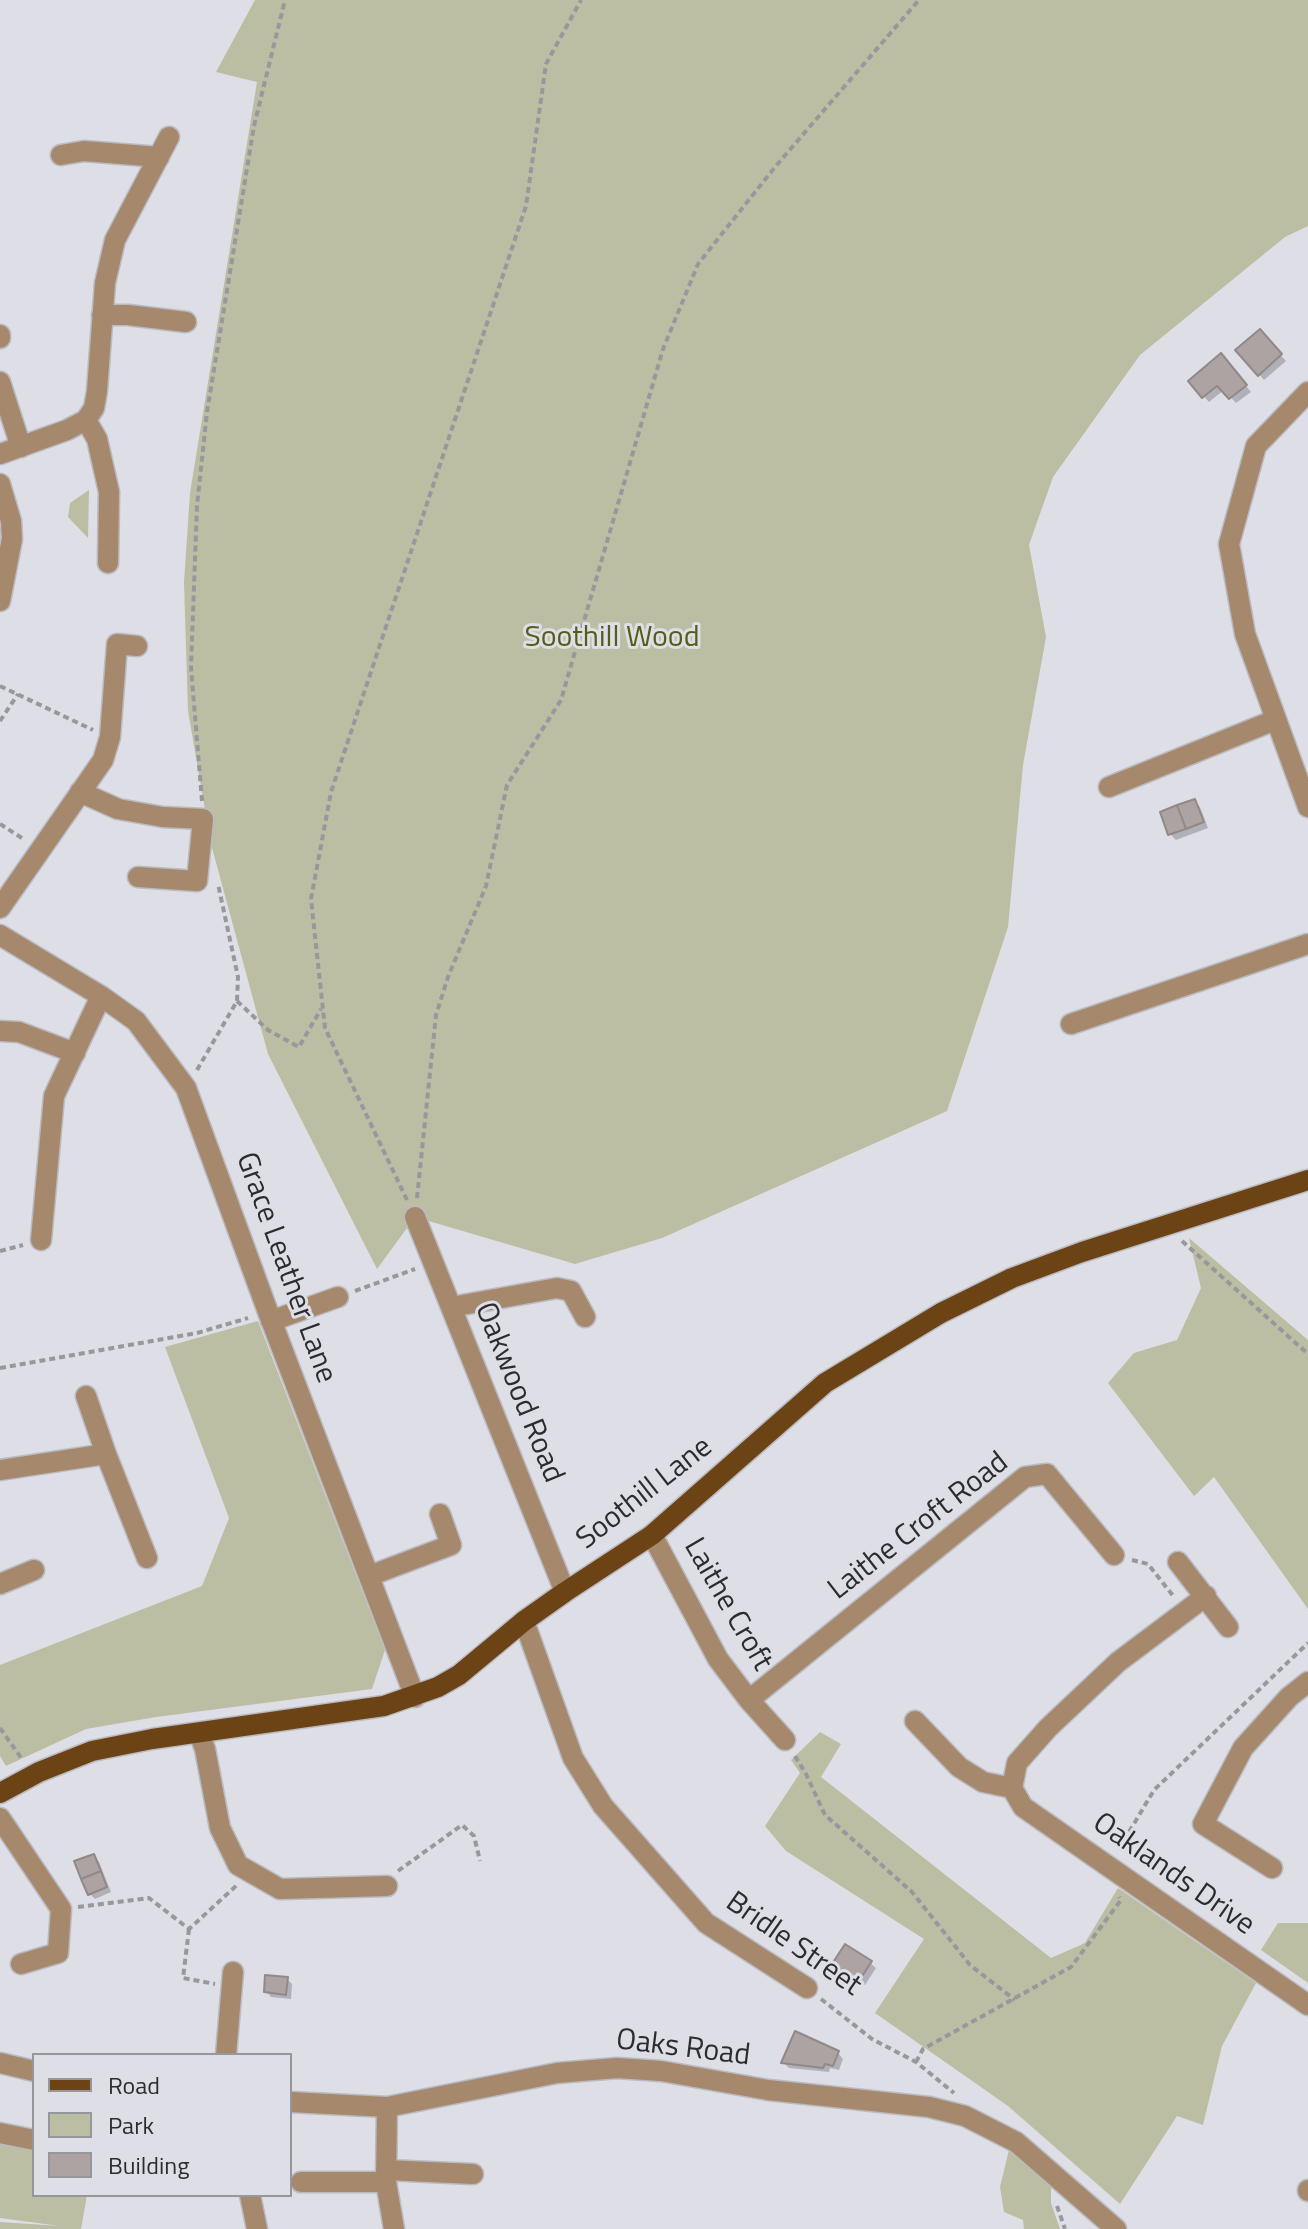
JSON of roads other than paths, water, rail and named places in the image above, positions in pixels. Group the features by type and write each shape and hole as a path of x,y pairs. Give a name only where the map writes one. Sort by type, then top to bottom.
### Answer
{"main road":[{"name":"Soothill Lane","path":"0,1793 92,1751 384,1706 415,1697 459,1675 524,1621 652,1535 825,1383 941,1313 1012,1278 1082,1252 1308,1180"}],"street":[{"path":"0,454 67,430 86,420 94,408 105,283 115,240 169,137"},
{"path":"61,155 84,151 159,157"},
{"path":"102,315 186,322"},
{"path":"0,382 21,447"},
{"path":"1308,392 1256,446 1229,544 1245,634 1308,807"},
{"path":"86,420 97,439 109,492 108,563"},
{"path":"0,484 11,521 12,539 0,601"},
{"path":"0,908 103,760 110,737 117,644 137,646"},
{"path":"1109,787 1275,720"},
{"path":"80,792 118,809 163,817 203,819 197,881 138,877"},
{"name":"Grace Leather Lane","path":"0,935 101,996 136,1021 186,1088 415,1697"},
{"path":"1071,1024 1308,944"},
{"path":"41,1240 54,1096 101,996"},
{"path":"0,1031 19,1032 75,1053"},
{"name":"Oakwood Road","path":"415,1217 565,1592"},
{"path":"451,1307 557,1288 571,1291 585,1317"},
{"path":"270,1316 338,1297"},
{"path":"86,1396 147,1558"},
{"path":"0,1470 106,1454"},
{"name":"Laithe Croft Road","path":"749,1700 1025,1477 1047,1474 1114,1555"},
{"path":"369,1576 451,1545 440,1514"},
{"name":"Laithe Croft","path":"652,1535 718,1659 785,1740"},
{"path":"1178,1562 1228,1627"},
{"path":"1,1581 34,1570"},
{"path":"915,1721 959,1767 983,1782 1012,1788 1017,1763 1048,1728 1118,1662 1206,1596"},
{"name":"Bridle Street","path":"524,1621 573,1758 603,1806 706,1923 807,1988"},
{"path":"1272,1868 1203,1824 1243,1748 1289,1697 1308,1682"},
{"path":"199,1733 205,1749 220,1828 238,1865 280,1889 387,1886"},
{"name":"Oaklands Drive","path":"1012,1788 1023,1807 1308,2005"},
{"path":"0,1818 61,1909 58,1953 21,1964"},
{"path":"226,2053 233,1980"},
{"path":"0,2063 32,2071"},
{"name":"Oaks Road","path":"292,2102 387,2107 557,2073 617,2068 661,2071 768,2090 929,2107 965,2116 1016,2142 1116,2229"},
{"path":"387,2107 386,2176 394,2229"},
{"path":"0,2133 32,2140"},
{"path":"301,2182 473,2174"},
{"path":"250,2197 257,2229"}],"park label":[{"name":"Soothill Wood","path":"612,639"}]}
